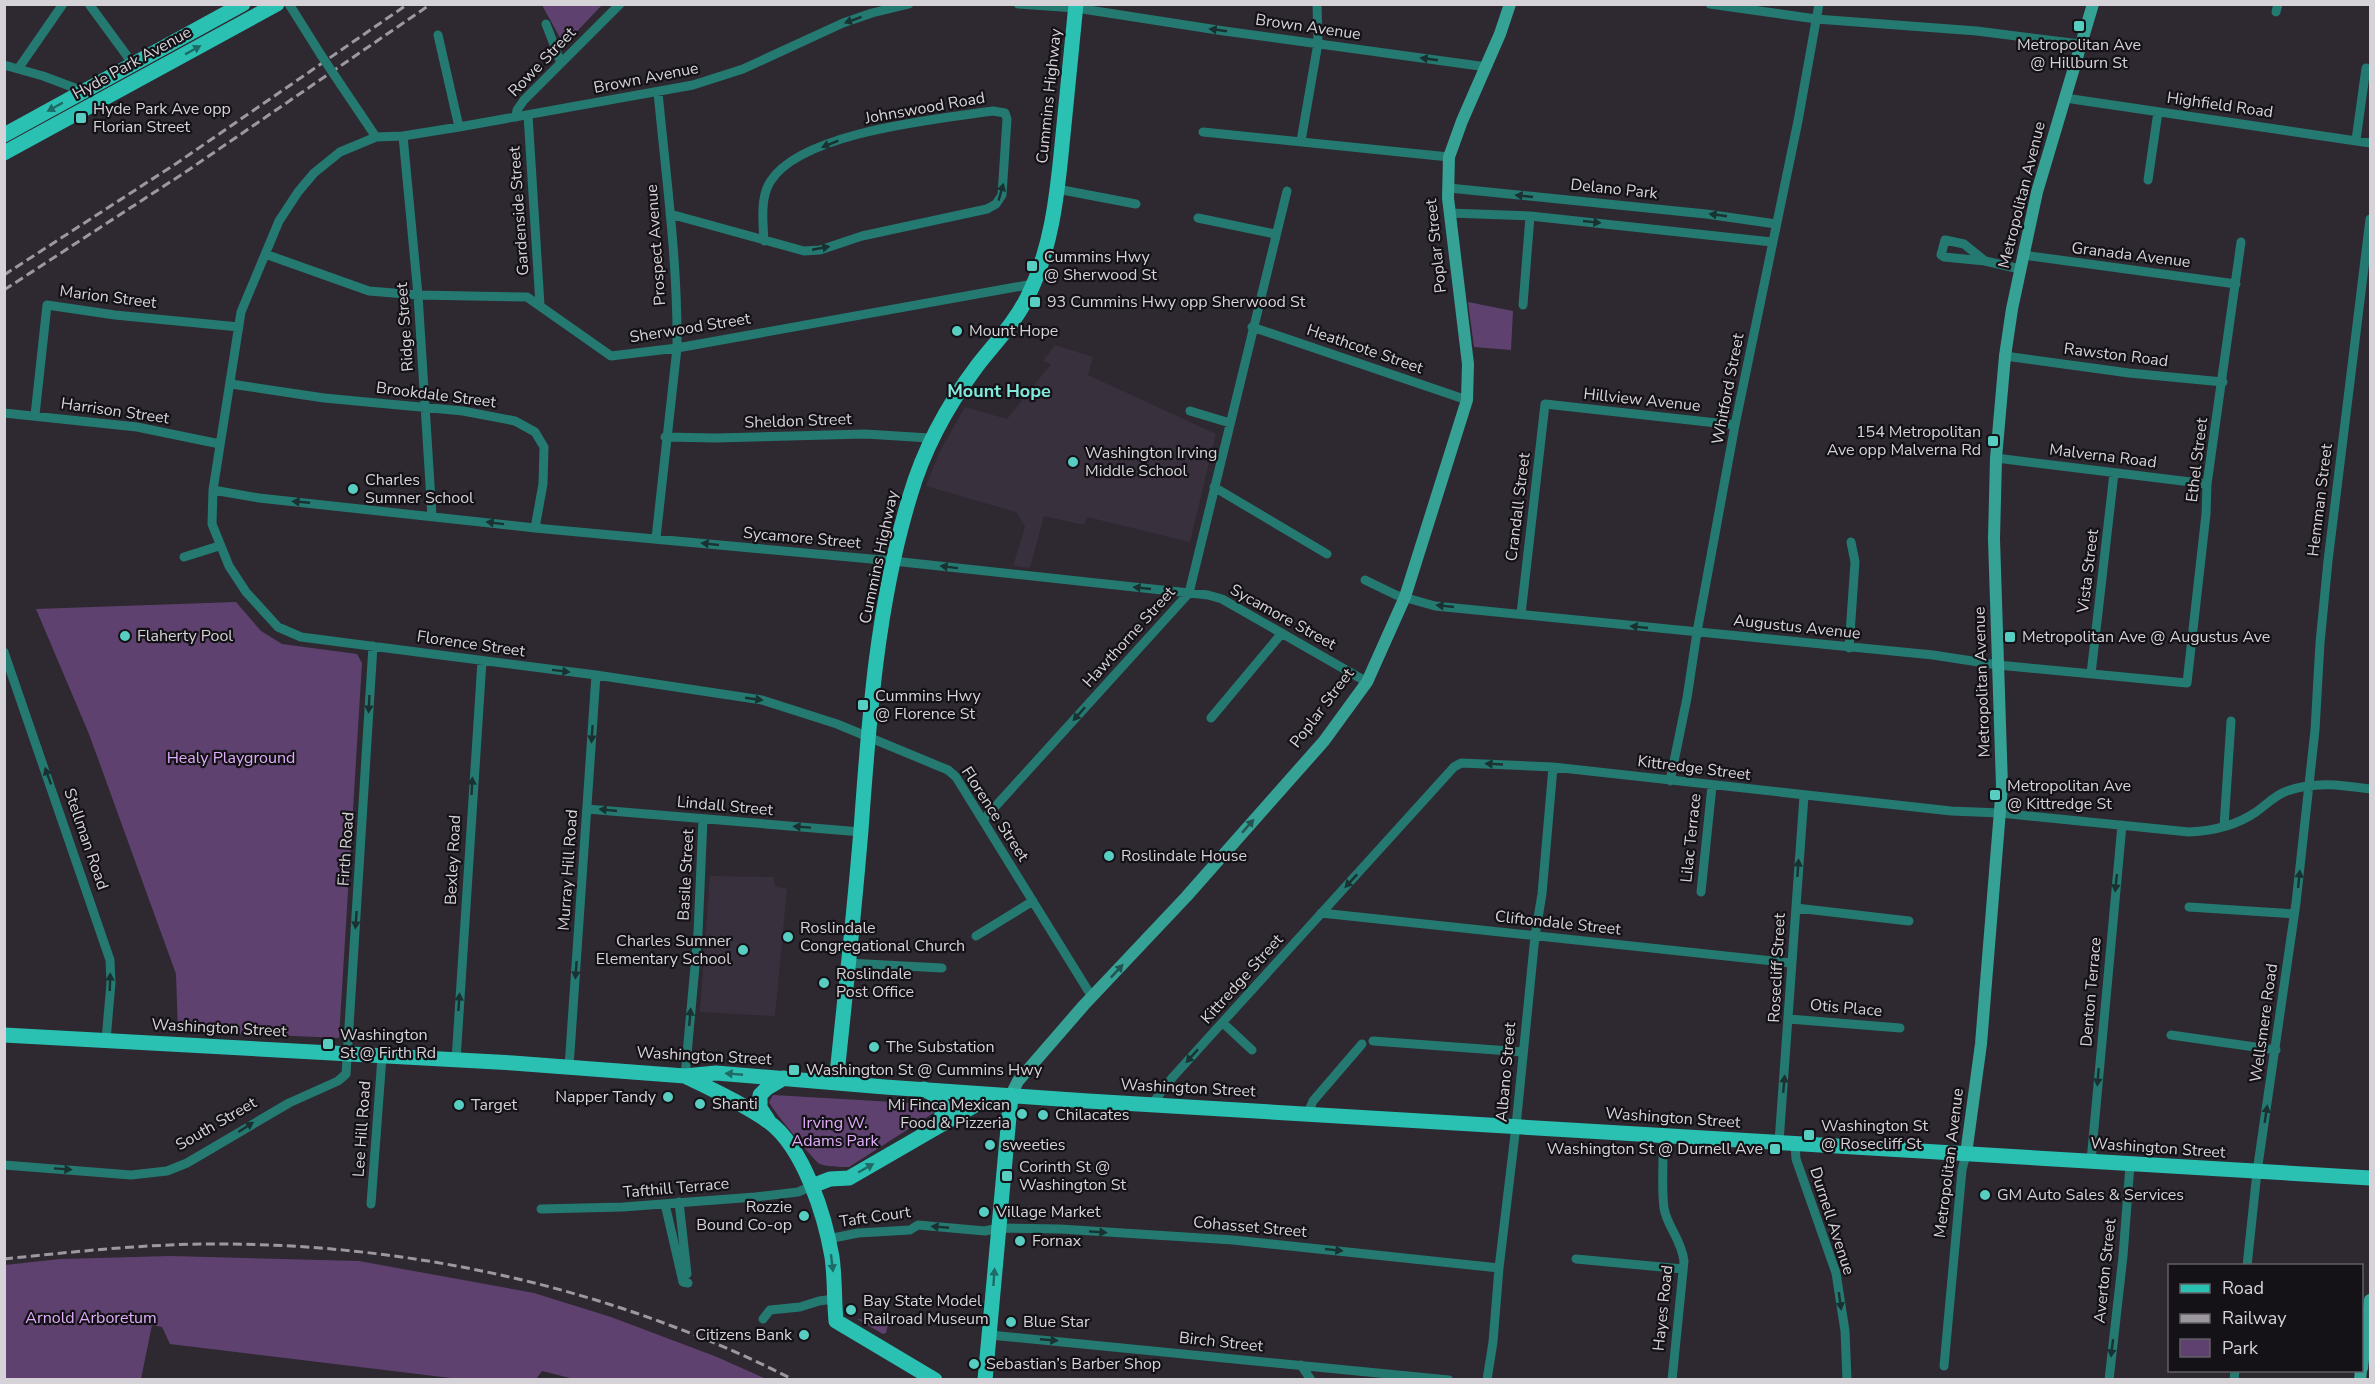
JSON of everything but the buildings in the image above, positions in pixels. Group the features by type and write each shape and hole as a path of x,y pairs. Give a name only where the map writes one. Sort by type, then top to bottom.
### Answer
{"main road":[{"name":"Hyde Park Avenue","path":"4,135 243,4"},
{"name":"Hyde Park Avenue","path":"4,153 277,4"},
{"name":"Cummins Highway","path":"836,1083 875,667 893,561 910,495 930,438 950,404 1005,333 1027,298 1049,239 1057,189 1076,6"},
{"path":"26,123 34,137"},
{"name":"Washington Street","path":"4,1035 456,1060 685,1076 716,1073 1152,1104 2370,1178"},
{"path":"685,1076 770,1123"},
{"path":"784,1078 760,1095 760,1108 796,1155 812,1186 828,1239 834,1269 836,1321 935,1380"},
{"path":"924,1089 936,1096 943,1104 943,1116 932,1130"},
{"path":"812,1186 823,1181 849,1178 977,1104 1011,1095 985,1380"}],"street":[{"path":"18,69 63,4"},
{"path":"89,4 133,64"},
{"path":"289,4 376,137"},
{"name":"Rowe Street","path":"516,117 520,104 620,4"},
{"name":"Brown Avenue","path":"376,137 403,136 459,127 693,85 743,69 843,23 909,4"},
{"name":"Brown Avenue","path":"1018,4 1076,6 1224,31 1487,67"},
{"path":"1301,141 1318,43 1317,4"},
{"name":"Poplar Street","path":"1011,1095 1018,1081 1092,997 1186,897 1324,741 1367,682 1405,597 1467,400 1468,364 1450,213 1449,157 1462,121 1487,67 1510,4"},
{"path":"1710,4 1816,19 1977,31 2080,44"},
{"name":"Whitford Street","path":"1670,781 1688,698 1697,633 1735,425 1798,121 1819,4"},
{"name":"Metropolitan Avenue","path":"1944,1366 1962,1170 1981,1044 2002,786 1994,539 1996,458 2005,356 2020,269 2037,192 2092,4"},
{"path":"546,24 561,63"},
{"path":"438,35 459,127"},
{"path":"4,65 83,91"},
{"path":"2356,140 2366,69"},
{"name":"Prospect Avenue","path":"656,538 677,325 670,214 658,92"},
{"name":"Highfield Road","path":"2065,98 2370,143"},
{"name":"Johnswood Road","path":"670,214 764,241 804,250 820,249 862,236 987,209 996,204 1002,195 1007,126 1005,113 993,111 908,123 843,139 798,157 779,171 769,183 763,205 764,241"},
{"path":"2148,180 2158,112"},
{"name":"Gardenside Street","path":"528,115 540,305"},
{"path":"1203,132 1449,157"},
{"name":"Ridge Street","path":"403,136 418,295 432,516"},
{"name":"Florence Street","path":"376,137 340,152 314,173 288,207 241,312 213,490 212,524 219,546 246,592 278,627 301,637 596,675 762,700 837,724 948,770 956,777 1092,997"},
{"name":"Delano Park","path":"1449,188 1706,214 1776,224"},
{"path":"1057,189 1136,204"},
{"name":"Hawthorne Street","path":"983,820 1189,593 1287,191"},
{"path":"1450,213 1530,216 1772,242"},
{"path":"1523,305 1530,216"},
{"path":"1198,218 1275,234"},
{"name":"Hemman Street","path":"2309,785 2328,561 2370,219"},
{"name":"Ethel Street","path":"2187,683 2206,514 2207,484 2241,242"},
{"name":"Sherwood Street","path":"265,254 360,290 418,295 527,297 610,356 676,348 1033,284"},
{"name":"Granada Avenue","path":"2023,255 2236,284"},
{"path":"1985,261 2020,269"},
{"name":"Marion Street","path":"35,415 47,305 106,314 239,327"},
{"name":"Heathcote Street","path":"1252,327 1467,400"},
{"name":"Rawston Road","path":"2005,356 2129,373 2223,382"},
{"name":"Brookdale Street","path":"231,384 324,398 463,411 515,421 535,432 544,447 543,484 535,528"},
{"name":"Hillview Avenue","path":"1545,404 1735,425"},
{"name":"Crandall Street","path":"1521,614 1545,404"},
{"path":"1190,411 1230,423"},
{"name":"Harrison Street","path":"4,413 137,427 220,444"},
{"name":"Sheldon Street","path":"666,437 866,434 930,438"},
{"name":"Malverna Road","path":"1996,458 2207,484"},
{"name":"Vista Street","path":"2091,674 2114,473"},
{"path":"1214,487 1327,554"},
{"name":"Sycamore Street","path":"213,490 260,498 535,528 893,561 1189,593 1222,599 1367,682"},
{"path":"1848,648 1855,562 1851,542"},
{"path":"184,557 219,546"},
{"name":"Augustus Avenue","path":"1365,580 1405,597 1436,606 1933,655 1998,665 2187,683"},
{"path":"1211,718 1282,633"},
{"name":"Firth Road","path":"348,1054 373,646"},
{"name":"Stellman Road","path":"4,652 98,918 110,960 111,983 106,1040"},
{"name":"Bexley Road","path":"456,1060 482,661"},
{"name":"Murray Hill Road","path":"569,1067 596,675"},
{"path":"2224,826 2231,721"},
{"name":"Kittredge Street","path":"1152,1104 1172,1078 1321,913 1456,765 1463,762 1553,767 1951,812 2000,813 2189,832 2204,831 2243,820 2285,791 2309,785 2322,783 2370,789"},
{"name":"Albano Street","path":"1487,1380 1493,1342 1535,936 1542,894 1553,767"},
{"name":"Wellsmere Road","path":"2247,1264 2257,1172 2276,1050 2309,785"},
{"name":"Lilac Terrace","path":"1701,892 1712,786"},
{"name":"Rosecliff Street","path":"1779,1142 1804,796"},
{"name":"Lindall Street","path":"587,809 861,831"},
{"name":"Basile Street","path":"685,1076 698,933 703,819"},
{"name":"Denton Terrace","path":"2091,1161 2122,825"},
{"path":"976,936 1033,901"},
{"path":"2189,907 2294,914"},
{"path":"1796,908 1909,921"},
{"name":"Cliftondale Street","path":"1321,913 1791,963"},
{"path":"848,963 942,968"},
{"name":"Otis Place","path":"1789,1019 1900,1028"},
{"path":"1223,1023 1252,1050"},
{"path":"2171,1035 2276,1050"},
{"path":"1373,1041 1523,1052"},
{"path":"1308,1113 1313,1101 1362,1044"},
{"name":"South Street","path":"4,1165 131,1174 167,1172 188,1163 288,1103 339,1081 346,1074 348,1054"},
{"name":"Lee Hill Road","path":"371,1204 382,1057"},
{"name":"Hayes Road","path":"1663,1135 1664,1206 1667,1219 1675,1230 1682,1249 1683,1269 1672,1380"},
{"name":"Durnell Avenue","path":"1795,1144 1796,1159 1836,1273 1845,1331 1847,1380"},
{"name":"Averton Street","path":"2109,1380 2123,1256 2130,1165"},
{"name":"Tafthill Terrace","path":"541,1209 600,1209 665,1204 798,1192 812,1186"},
{"path":"665,1204 683,1282 688,1283 679,1202"},
{"name":"Taft Court","path":"828,1239 858,1233 910,1230 918,1225 985,1232 998,1228"},
{"name":"Cohasset Street","path":"998,1228 1060,1229 1233,1240 1499,1268"},
{"path":"1576,1259 1683,1269"},
{"path":"763,1319 770,1310 800,1307 834,1299"},
{"path":"2363,1354 2370,1300"},
{"name":"Birch Street","path":"990,1335 1449,1380"},
{"path":"1301,1365 1311,1380"}],"shaded area":[{"name":"Washington Irving Middle School","path":"1055,345 1093,357 1088,375 1216,434 1190,542 1087,517 1084,525 1044,516 1030,568 1013,566 1025,527 1016,512 926,486 940,451 965,407 1007,419 1051,364 1043,361"},
{"name":"Charles Sumner Elementary School","path":"710,876 774,877 775,886 787,889 775,1016 700,1012"}],"green space":[{"path":"542,5 602,5 564,45"},
{"path":"1468,302 1513,311 1511,350 1474,347"},
{"name":"Healy Playground","path":"236,602 261,631 282,644 357,654 362,663 339,1038 178,1031 176,974 89,734 36,609"},
{"name":"Irving W. Adams Park","path":"773,1095 928,1104 933,1106 935,1112 849,1167 830,1166 816,1161 785,1124 769,1102"},
{"name":"Arnold Arboretum","path":"170,1256 359,1261 534,1293 611,1317 717,1357 766,1379 578,1380 542,1371 536,1379 459,1379 170,1344 162,1327 152,1325 141,1379 5,1379 5,1265 60,1259"},
{"path":"857,1319 886,1322 888,1324 886,1333 883,1334"}],"railway":[{"path":"4,275 177,163 408,4"},
{"path":"4,290 184,173 431,4"},
{"path":"4,1259 128,1247 203,1244 280,1245 356,1251 432,1262 507,1276 654,1319 725,1347 794,1380"}],"place":[{"name":"Metropolitan Ave @ Hillburn St","path":"2079,26"},
{"name":"Hyde Park Ave opp Florian Street","path":"81,118"},
{"name":"Cummins Hwy @ Sherwood St","path":"1032,266"},
{"name":"93 Cummins Hwy opp Sherwood St","path":"1035,302"},
{"name":"Mount Hope","path":"957,331"},
{"name":"154 Metropolitan Ave opp Malverna Rd","path":"1993,441"},
{"name":"Washington Irving Middle School","path":"1073,462"},
{"name":"Charles Sumner School","path":"353,489"},
{"name":"Flaherty Pool","path":"125,636"},
{"name":"Metropolitan Ave @ Augustus Ave","path":"2010,637"},
{"name":"Cummins Hwy @ Florence St","path":"863,705"},
{"name":"Metropolitan Ave @ Kittredge St","path":"1995,795"},
{"name":"Roslindale House","path":"1109,856"},
{"name":"Roslindale Congregational Church","path":"788,937"},
{"name":"Charles Sumner Elementary School","path":"743,950"},
{"name":"Roslindale Post Office","path":"824,983"},
{"name":"Washington St @ Firth Rd","path":"328,1044"},
{"name":"The Substation","path":"874,1047"},
{"name":"Washington St @ Cummins Hwy","path":"794,1070"},
{"name":"Napper Tandy","path":"668,1097"},
{"name":"Shanti","path":"700,1104"},
{"name":"Target","path":"459,1105"},
{"name":"Mi Finca Mexican Food & Pizzeria","path":"1022,1114"},
{"name":"Chilacates","path":"1043,1115"},
{"name":"Washington St @ Rosecliff St","path":"1809,1135"},
{"name":"sweeties","path":"990,1145"},
{"name":"Washington St @ Durnell Ave","path":"1775,1149"},
{"name":"Corinth St @ Washington St","path":"1007,1176"},
{"name":"GM Auto Sales & Services","path":"1985,1195"},
{"name":"Village Market","path":"984,1212"},
{"name":"Rozzie Bound Co-op","path":"804,1216"},
{"name":"Fornax","path":"1020,1241"},
{"name":"Bay State Model Railroad Museum","path":"851,1310"},
{"name":"Blue Star","path":"1011,1322"},
{"name":"Citizens Bank","path":"804,1335"},
{"name":"Sebastian’s Barber Shop","path":"974,1364"}],"district":[{"name":"Mount Hope","path":"999,391"}]}
